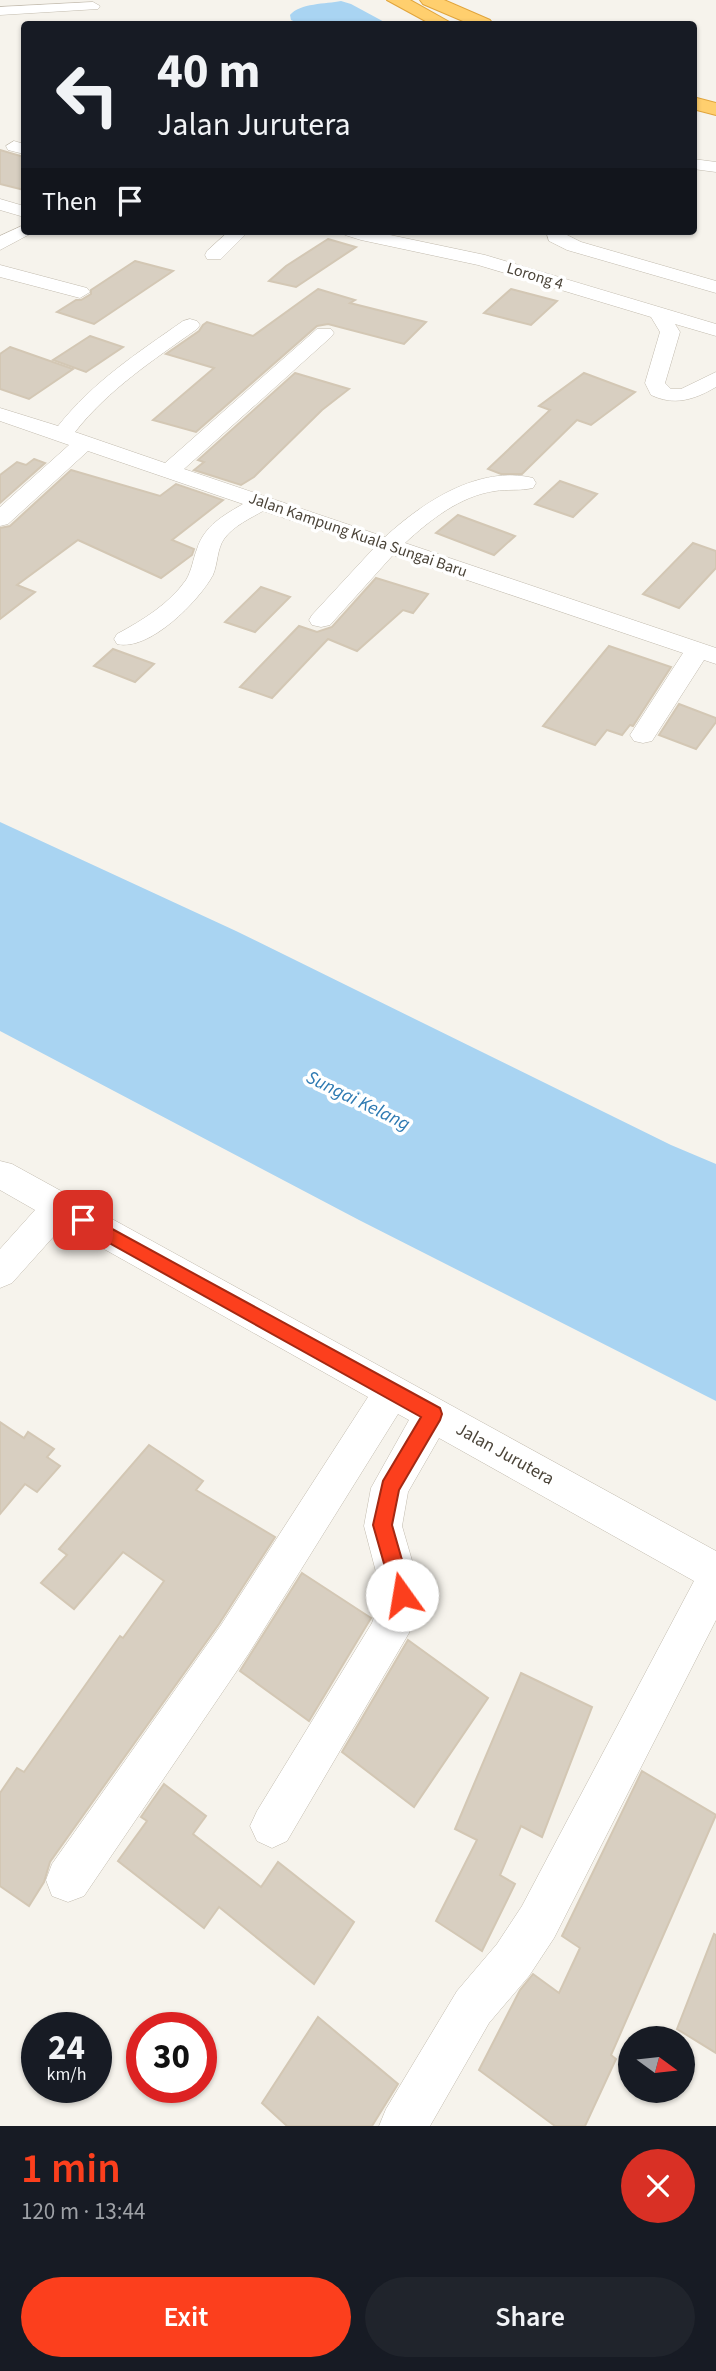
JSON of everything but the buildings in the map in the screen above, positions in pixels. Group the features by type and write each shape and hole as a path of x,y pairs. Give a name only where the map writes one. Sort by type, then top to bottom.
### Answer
{"highway":[{"path":"396,0 438,21"},
{"path":"429,0 477,21"},
{"path":"697,104 716,109"}],"street":[{"path":"0,11 93,6"},
{"path":"697,165 716,167"},
{"path":"0,204 21,211"},
{"path":"0,244 21,232"},
{"path":"214,255 236,235"},
{"name":"Lorong 4","path":"365,235 396,244 474,258 716,331"},
{"path":"556,235 574,246 716,287"},
{"path":"0,271 80,292"},
{"path":"659,314 670,332 655,383 658,391 666,396 682,396 716,378"},
{"path":"62,435 88,402 117,376 190,326"},
{"path":"169,471 324,333"},
{"name":"Jalan Kampung Kuala Sungai Baru","path":"0,414 707,653"},
{"path":"0,519 84,443"},
{"path":"321,620 422,516 458,493 497,483 525,483"},
{"path":"126,639 169,615 200,576 206,551 216,533 260,503"},
{"path":"643,735 707,653"},
{"name":"Jalan Jurutera","path":"0,1174 716,1572"},
{"path":"0,1273 59,1207"},
{"path":"68,1880 235,1639 392,1392"},
{"path":"272,1826 389,1633 402,1595 383,1525 390,1488 433,1414"},
{"path":"403,2126 472,2007 513,1960 538,1923 716,1579"}],"water":[{"path":"341,1 382,21 291,20 290,15 294,11"},
{"name":"Sungai Kelang","path":"0,822 236,931 671,1145 716,1164 716,1401 359,1220 0,1031"}],"route":[{"path":"83,1220 433,1414 390,1488 383,1525 402,1595"}]}
